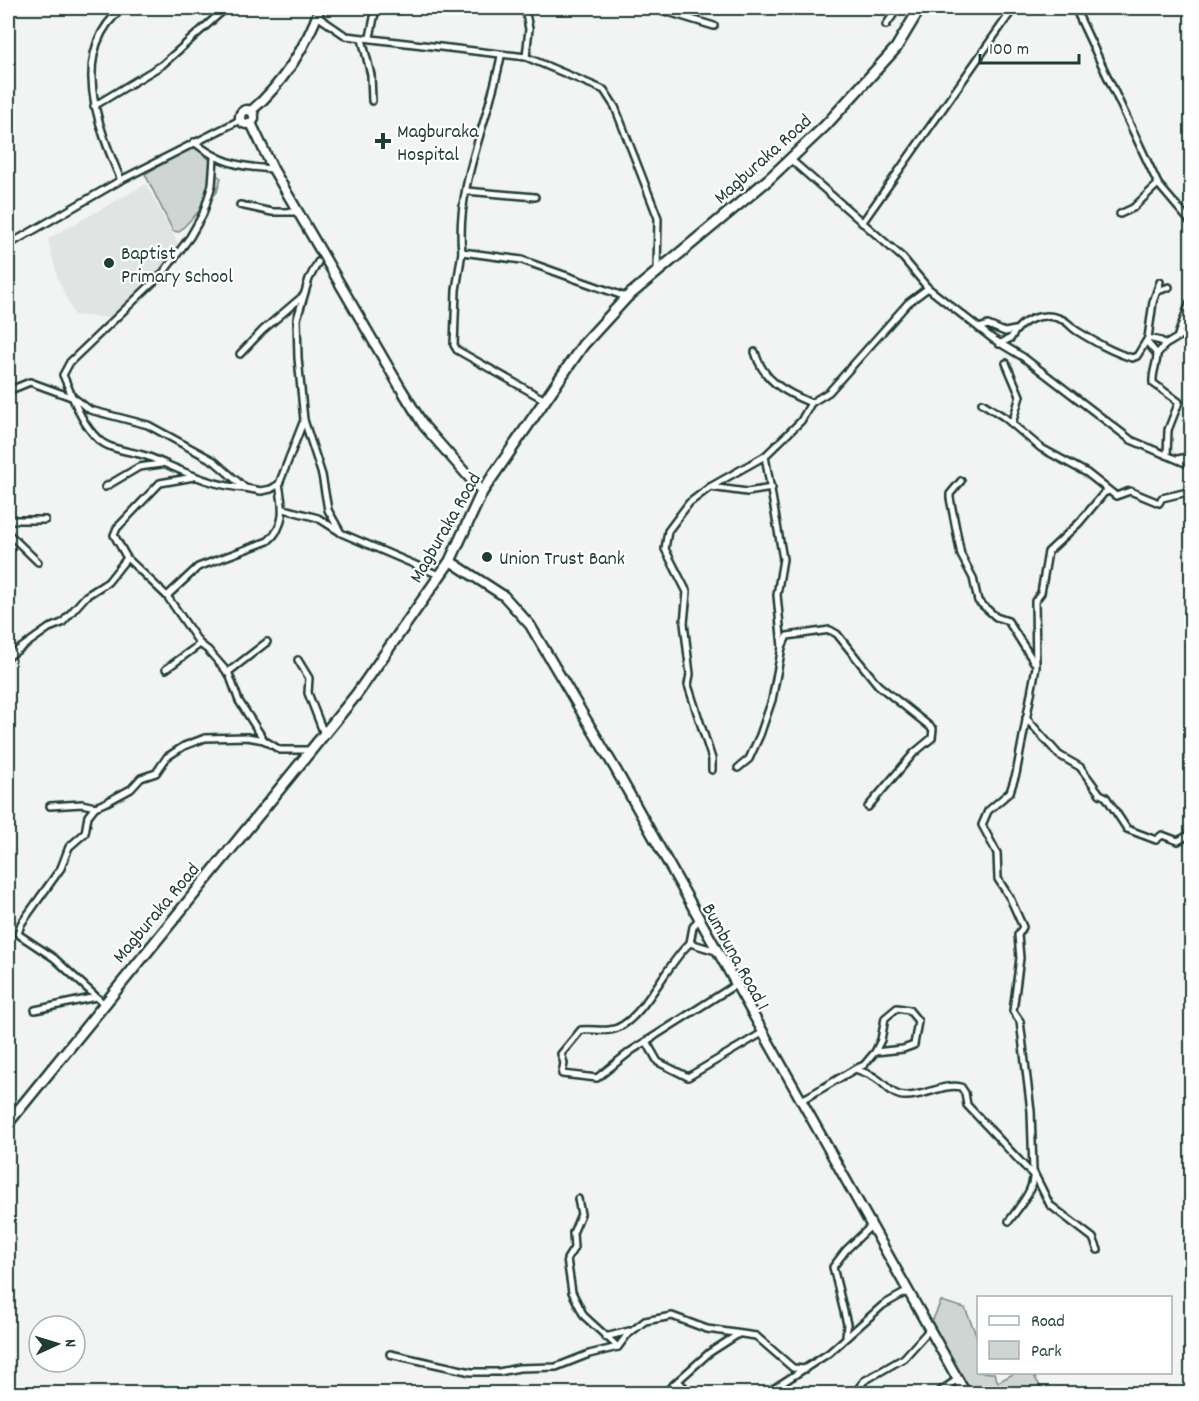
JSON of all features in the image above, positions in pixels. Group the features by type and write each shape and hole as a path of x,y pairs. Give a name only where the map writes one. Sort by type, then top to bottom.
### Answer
{"main road":[{"name":"Magburaka Road","path":"8,1124 99,1000 312,750 403,631 450,561 482,492 582,345 627,297 769,179 825,126 896,48 920,8"},
{"path":"251,123 240,120 242,112 251,111 283,75 309,38 319,12"},
{"path":"251,111 254,116 251,123 273,169 424,426 482,492"},
{"name":"Bumbuna Road 1","path":"450,561 504,596 530,625 616,770 698,920 966,1394"}],"street":[{"path":"121,180 94,106 92,62 106,25 123,8"},
{"path":"94,106 162,65 226,8"},
{"path":"370,37 376,8"},
{"path":"525,8 529,29 526,57"},
{"path":"655,8 714,26"},
{"path":"886,25 898,8"},
{"path":"862,223 1011,12 1019,8"},
{"path":"1075,8 1158,184 1191,224"},
{"path":"319,12 346,36 362,39 370,37 501,56 526,57 604,90 615,107 658,218 657,271"},
{"path":"362,39 370,75 372,101"},
{"path":"501,56 466,191 460,229 462,252 456,290 453,338 457,350 544,399"},
{"path":"8,245 121,180 240,120"},
{"path":"194,142 214,158 246,167 273,169"},
{"path":"214,158 212,186 203,214 190,237 163,273 70,362 63,375 86,426 100,442 148,456 194,477 226,487 261,490 271,489 279,484"},
{"path":"790,159 903,258 928,288 999,344 1030,363 1131,441 1167,454 1191,466"},
{"path":"1120,214 1133,208 1158,184"},
{"path":"466,191 535,197"},
{"path":"240,205 272,212 299,212"},
{"path":"462,252 522,260 627,297"},
{"path":"318,262 297,319 298,370 304,420 322,475 328,510 341,533"},
{"path":"1157,354 1147,342 1153,302 1160,282"},
{"path":"1158,291 1169,287"},
{"path":"712,770 712,759 688,685 690,674 684,623 687,592 665,549 668,531 689,503 710,487 765,456 801,421 811,403 829,392 908,303 928,288"},
{"path":"240,354 285,310 304,295"},
{"path":"1178,335 1190,302"},
{"path":"285,310 297,319"},
{"path":"979,328 988,325 1005,332 1015,330 1035,317 1048,316 1063,320 1074,330 1113,352 1132,358 1137,356 1148,338"},
{"path":"1167,454 1168,430 1179,402 1153,383 1157,354 1178,335 1191,329"},
{"path":"999,344 1011,338 1015,330"},
{"path":"1148,338 1161,341 1165,345"},
{"path":"755,352 758,364 773,384 811,403"},
{"path":"1006,363 1020,396 1012,424"},
{"path":"8,392 30,382 74,398 90,410 136,420 214,461 245,488"},
{"path":"982,403 1041,448 1087,473 1120,497 1130,491 1159,503 1162,498 1191,491"},
{"path":"167,596 198,567 268,541 278,533 284,509 279,484 304,420"},
{"path":"765,456 783,559 777,595 782,647"},
{"path":"1178,459 1191,456"},
{"path":"105,487 139,467 157,464 168,466"},
{"path":"194,477 160,483 117,528 114,535 128,558 167,596 200,644 227,673 239,701 264,740 280,750 312,750"},
{"path":"961,481 950,494 950,498 962,555 973,578 978,601 996,617 1008,621 1036,666"},
{"path":"710,487 747,492 772,488"},
{"path":"1009,1221 1034,1179 1031,1111 1020,1021 1013,1011 1020,958 1018,935 1023,927 1010,898 998,879 997,854 982,825 988,811 1010,792 1016,774 1036,666 1035,601 1041,593 1048,552 1079,523 1104,493 1109,491"},
{"path":"284,509 318,518 341,533 439,575"},
{"path":"8,520 45,520"},
{"path":"8,533 38,562"},
{"path":"8,657 49,628 62,623 86,597 108,582 128,558"},
{"path":"780,625 787,636"},
{"path":"787,636 830,630 837,634 878,685 933,729 932,738 914,753 868,807"},
{"path":"738,768 749,759 760,735 772,700 782,647 787,636"},
{"path":"227,673 267,642"},
{"path":"166,669 200,644"},
{"path":"298,660 309,678 308,693 324,734"},
{"path":"1026,718 1059,755 1080,766 1100,795 1106,797 1127,829 1156,840 1162,835 1178,841 1188,835"},
{"path":"99,1000 54,958 18,934 18,929 61,868 69,847 86,833 88,816 95,807 131,789 141,778 156,773 167,757 196,740 224,736 264,740"},
{"path":"50,806 82,804 95,807"},
{"path":"698,920 693,927 690,943 671,962 646,1006 617,1028 581,1030 561,1054 564,1064 562,1074 578,1078 597,1078 646,1041 735,985"},
{"path":"690,943 716,951"},
{"path":"35,1010 99,1000"},
{"path":"798,1095 803,1099 864,1065 881,1040 885,1018 897,1008 909,1010 918,1021 914,1045 903,1049 875,1052"},
{"path":"646,1041 658,1062 688,1077 762,1034"},
{"path":"855,1069 875,1077 895,1095 906,1096 940,1091 953,1085 961,1087 965,1093 967,1105 1031,1172 1034,1179"},
{"path":"1033,1171 1050,1205 1093,1238 1098,1250"},
{"path":"578,1198 582,1214 573,1233 574,1248 567,1260 572,1292 584,1316 618,1347"},
{"path":"846,1337 847,1323 833,1267 846,1250 872,1225"},
{"path":"773,1389 805,1369 883,1305 908,1291"},
{"path":"605,1337 631,1330 652,1318 672,1316 707,1329 756,1336 793,1368 805,1369"},
{"path":"854,1394 864,1382 904,1358 930,1329"},
{"path":"390,1354 471,1372 556,1367 589,1354 618,1347 631,1330"},
{"path":"663,1394 709,1353 737,1335"},
{"path":"936,1394 958,1378"},
{"path":"679,1382 691,1394"}],"shaded area":[{"name":"Baptist Primary School","path":"146,184 180,247 111,318 74,315 58,279 48,239"}],"green space":[{"path":"194,146 212,162 209,170 221,178 217,192 179,232 173,231 145,174"},
{"path":"941,1301 965,1308 977,1337 977,1374 994,1374 998,1382 1013,1374 1033,1374 1044,1393 970,1393 931,1324"}],"place":[{"name":"Magburaka Hospital","path":"383,141"},
{"name":"Baptist Primary School","path":"109,263"},
{"name":"Union Trust Bank","path":"487,557"}]}
